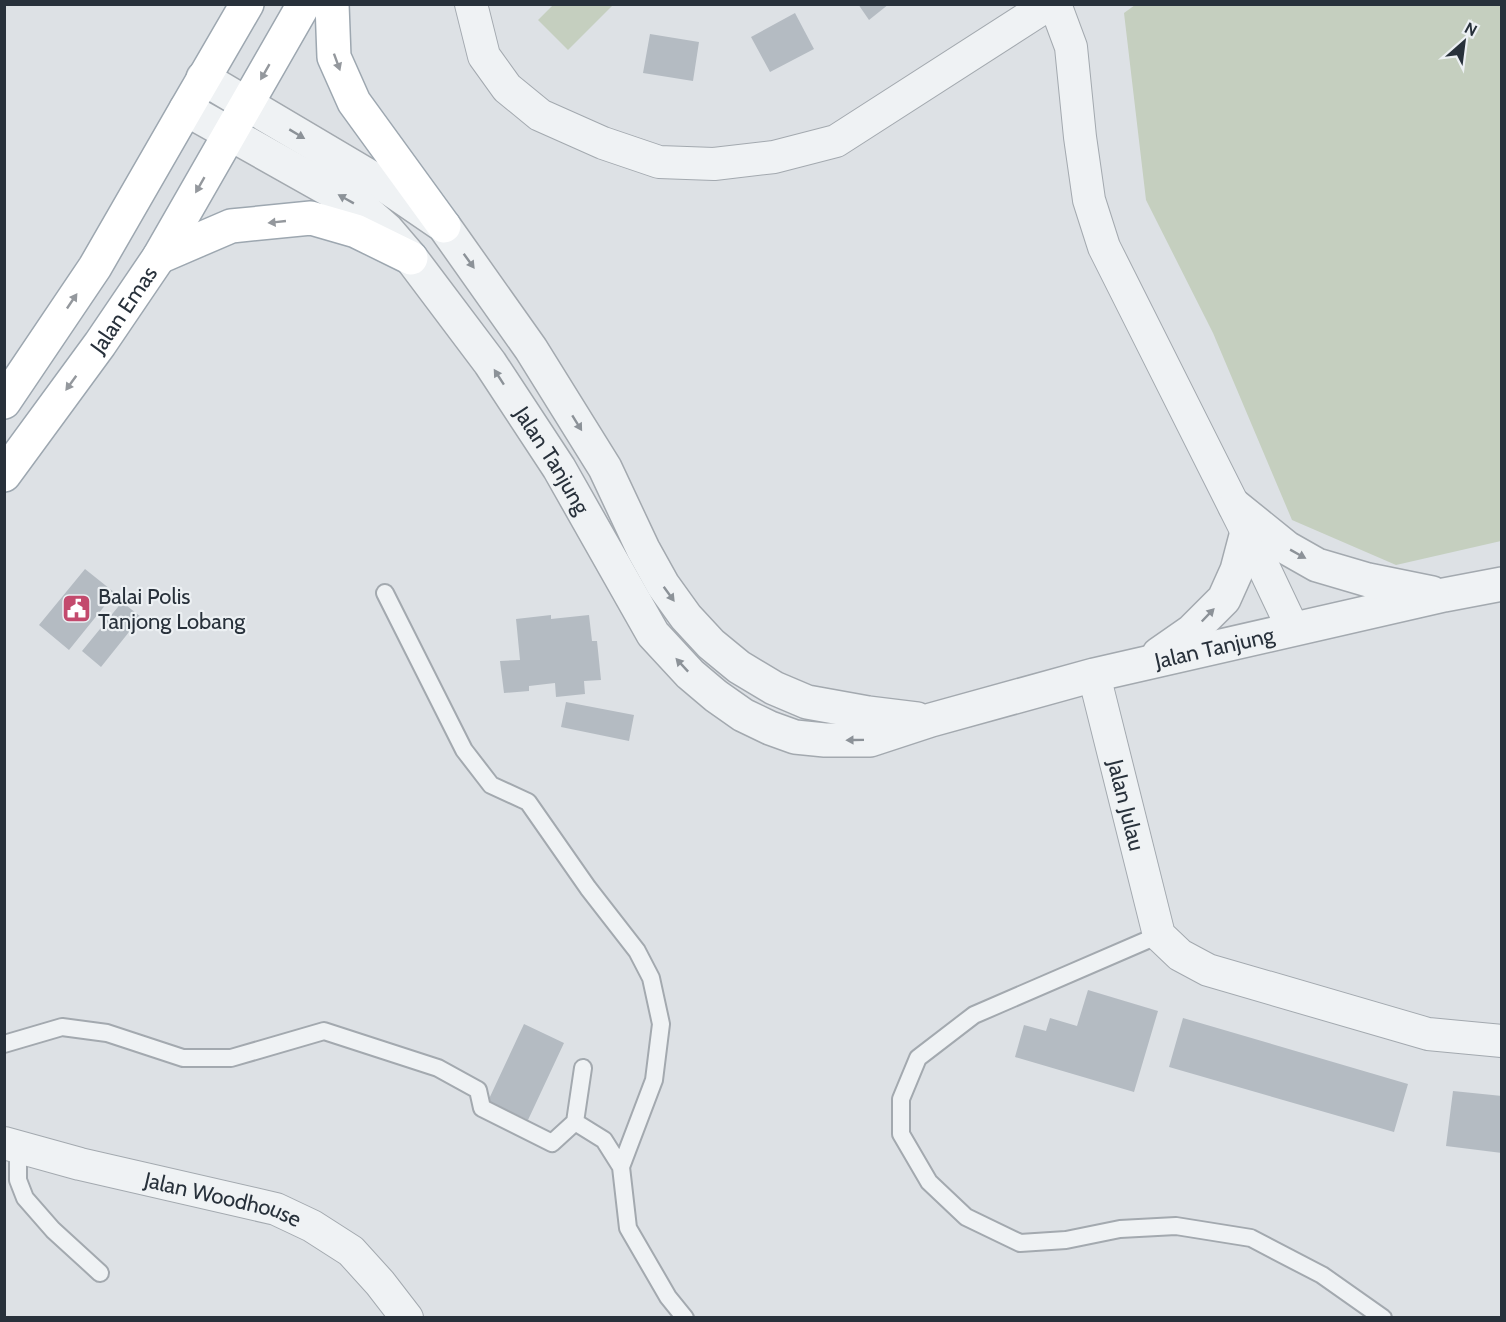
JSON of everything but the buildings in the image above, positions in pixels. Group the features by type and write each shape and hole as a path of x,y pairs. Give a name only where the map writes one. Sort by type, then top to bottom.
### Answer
{"main road":[{"name":"Jalan Emas","path":"4,402 95,267 247,4"},
{"name":"Jalan Emas","path":"4,475 100,344 159,257 304,4"},
{"path":"332,4 334,57 354,102 444,226"},
{"path":"159,257 231,226 311,218 356,231 411,258"}],"street":[{"path":"471,4 484,56 507,88 540,115 603,143 659,162 714,164 774,156 836,141 1049,4"},
{"path":"1054,4 1071,47 1089,200 1104,247 1241,519 1293,629"},
{"name":"Jalan Tanjung","path":"203,78 387,186 444,226 531,349 605,468 643,549 663,585 686,617 711,644 739,667 774,688 807,702 868,713 931,720"},
{"name":"Jalan Tanjung","path":"186,109 362,208 387,230 411,258 490,363 559,468 653,634 690,674 716,696 743,715 770,728 795,737 825,741 870,740 931,720 1094,675 1502,584"},
{"path":"1241,519 1317,565 1368,580 1444,596"},
{"path":"1145,663 1192,631 1224,599 1237,570 1241,519"},
{"name":"Jalan Julau","path":"1094,675 1159,935"},
{"path":"1159,935 1180,955 1208,970 1428,1034 1502,1041"},
{"name":"Jalan Woodhouse","path":"11,1145 80,1164 276,1209 312,1226 351,1251 407,1317"}],"lane":[{"path":"385,593 464,750 491,785 528,802 588,888 637,951 651,978 661,1024 654,1080 621,1167"},
{"path":"1159,935 974,1015 918,1058 901,1099 901,1134 929,1182 966,1217 1020,1243 1066,1240 1120,1229 1176,1226 1251,1238 1322,1275 1383,1317"},
{"path":"4,1044 62,1027 107,1033 183,1058 231,1058 324,1030 438,1068 478,1090 482,1108 552,1143 575,1122 583,1068"},
{"path":"575,1122 604,1140 621,1167 628,1228 668,1297 685,1317"},
{"path":"11,1145 18,1180 25,1198 53,1230 100,1273"}],"green space":[{"path":"553,5 613,5 568,50 538,20"},
{"path":"1135,5 1501,5 1501,541 1396,565 1292,520 1213,333 1146,200 1124,13"}],"place":[{"name":"Balai Polis Tanjong Lobang","path":"77,609"}]}
